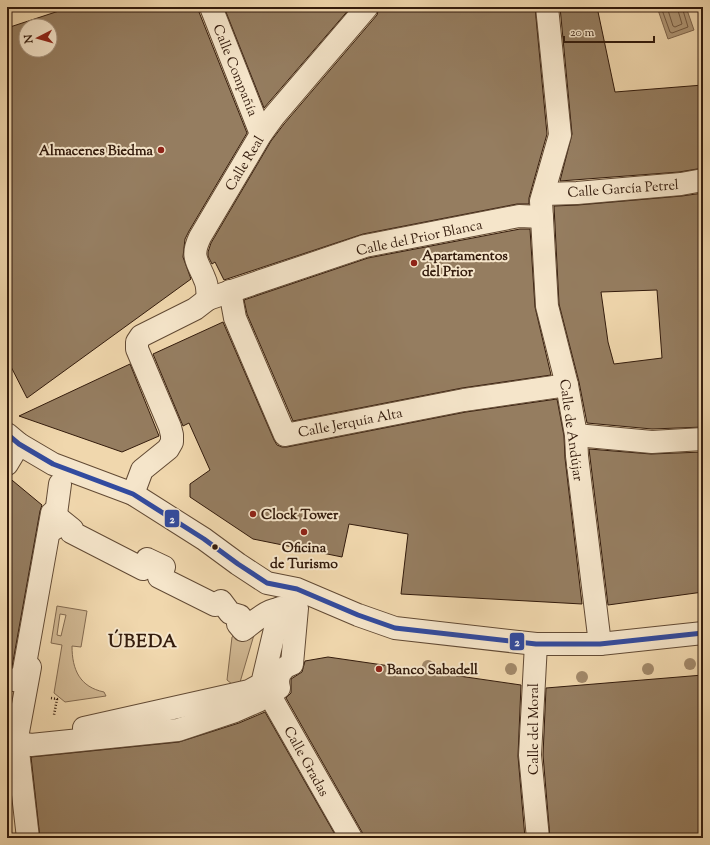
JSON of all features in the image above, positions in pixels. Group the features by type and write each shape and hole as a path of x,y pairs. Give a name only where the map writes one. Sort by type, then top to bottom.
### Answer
{"street":[{"name":"Calle Compañía","path":"211,7 261,134"},
{"name":"Calle Real","path":"208,299 207,286 195,255 195,247 261,134 274,116 367,7"},
{"name":"Calle de Andújar","path":"547,7 560,135 541,201 547,306 567,385 576,435 577,456 600,644"},
{"name":"Calle García Petrel","path":"544,194 577,193 659,186 703,180"},
{"name":"Calle del Prior Blanca","path":"133,494 142,470 168,450 172,442 170,427 137,349 137,342 141,336 195,309 208,299 365,246 519,216 542,217"},
{"name":"Calle Jerquía Alta","path":"230,291 235,318 285,435 464,400 567,385"},
{"path":"576,435 652,442 703,440"},
{"path":"7,464 13,439 53,464 133,494 204,539 267,583 297,589 358,615 395,628 536,644 600,644 703,633"},
{"path":"28,838 14,738 56,516 60,484"},
{"path":"7,679 22,681 52,513 72,529 70,532 142,569 148,559 164,567 158,578 215,605 221,601 230,613 240,616 238,624 243,630 268,612 280,608 266,689 249,690 44,736 14,738"},
{"name":"Calle del Moral","path":"536,644 530,755 538,838"},
{"name":"Calle Gradas","path":"266,689 350,838"}],"path":[{"path":"54,718 56,704"}],"shaded area":[{"path":"57,606 87,611 81,647 72,646 72,655 76,670 83,682 96,690 104,692 106,696 65,702 54,693 62,645 51,643","holes":["60,614 66,615 61,636 57,635"]},
{"path":"259,618 238,689 227,680 232,637"}],"water":[{"path":"657,7 686,7 694,30 668,39"}],"building":[{"path":"71,7 199,7 199,12 247,133 185,239 183,257 191,279 27,398 7,359 7,28 18,24 18,58 58,58 58,18 37,18"},
{"path":"224,7 351,7 264,108"},
{"path":"379,7 535,7 547,134 529,198 529,204 517,204 363,234 224,280 215,262 212,264 208,256 211,243 271,141 377,15"},
{"path":"560,7 597,7 615,92 703,85 703,168 679,172 560,181 572,134"},
{"path":"703,193 703,427 652,429 587,423 579,382 559,304 554,206","holes":["657,290 662,358 614,364 608,342 601,292"]},
{"path":"520,229 530,229 535,307 551,375 462,388 293,421 247,314 244,300 368,258"},
{"path":"223,322 274,440 277,445 282,447 466,412 557,399 564,436 565,458 582,604 401,594 408,534 349,524 342,557 253,539 190,497 190,484 210,470 189,423 183,426 153,354"},
{"path":"130,364 159,436 122,452 19,416"},
{"path":"589,449 651,454 703,452 703,592 608,605"},
{"path":"7,476 42,505 12,667 7,667"},
{"path":"328,657 521,685 518,756 525,838 363,838 362,832 286,698 291,693 291,679 302,672 305,661"},
{"path":"703,675 703,838 550,838 543,755 546,688"},
{"path":"265,712 337,838 40,838 31,757 179,742 239,723"}],"transit line":[{"name":"2","path":"7,434 19,444 53,464 133,494 204,539 267,583 297,589 358,615 395,628 536,644 600,644 703,633"}],"place":[{"name":"Almacenes Biedma","path":"161,150"},
{"name":"Apartamentos del Prior","path":"414,263"},
{"name":"Clock Tower","path":"253,514"},
{"name":"Oficina de Turismo","path":"304,532"},
{"name":"Banco Sabadell","path":"379,669"}],"district":[{"name":"ÚBEDA","path":"143,641"}]}
